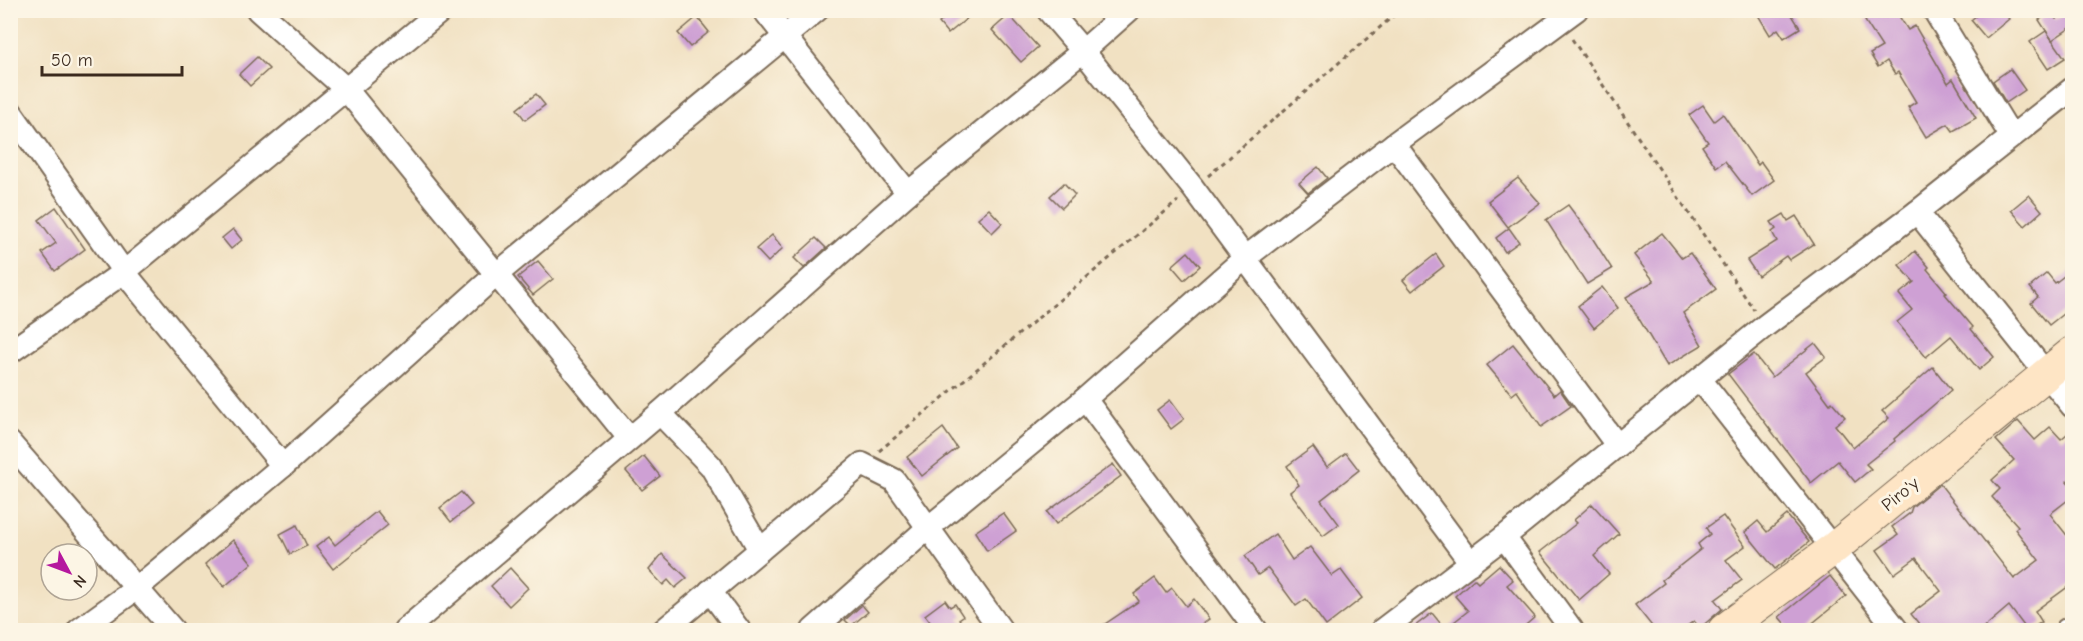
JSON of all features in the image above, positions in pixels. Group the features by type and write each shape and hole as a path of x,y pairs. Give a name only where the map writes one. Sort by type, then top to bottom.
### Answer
{"main road":[{"name":"Piro'y","path":"1724,630 1833,549 2073,354"}],"street":[{"path":"258,10 346,89 629,438"},
{"path":"10,352 124,272 442,10"},
{"path":"764,10 908,193"},
{"path":"80,630 137,588 283,466 497,274 817,10"},
{"path":"1048,10 1193,188 1471,562"},
{"path":"405,630 660,413 908,193 1083,51 1129,10"},
{"path":"1934,10 2011,136"},
{"path":"813,630 928,528 1085,399 1245,258 1394,144 1568,16"},
{"path":"1382,630 1504,537 1765,326 1917,212 2073,89"},
{"path":"10,111 124,272 283,466"},
{"path":"1394,144 1617,445"},
{"path":"1917,212 2073,406"},
{"path":"1700,379 1897,630"},
{"path":"1085,399 1256,630"},
{"path":"660,413 711,466 760,550"},
{"path":"10,443 173,630"},
{"path":"664,630 862,465 894,480 1001,630"},
{"path":"1504,537 1572,630"},
{"path":"710,591 739,630"},
{"path":"2067,630 2073,627"}],"path":[{"path":"862,465 1193,188 1400,10"},
{"path":"1568,16 1765,326"}],"building":[{"path":"954,10 977,10 948,34 939,23"},
{"path":"1755,10 1789,10 1800,28 1784,38 1778,29 1770,35"},
{"path":"1881,10 1895,10 1908,30 1915,26 1948,83 1953,79 1976,118 1953,131 1948,124 1926,137 1908,107 1916,102 1898,72 1895,74 1887,61 1878,67 1870,54 1882,47 1865,21"},
{"path":"1983,10 2002,10 2009,19 1986,38 1971,20"},
{"path":"2069,10 2073,10 2073,26 2052,40 2039,20 2051,12 2056,19"},
{"path":"1009,15 1038,47 1021,62 992,30"},
{"path":"697,17 709,32 690,47 678,33"},
{"path":"2046,31 2065,58 2048,69 2030,42"},
{"path":"257,57 269,69 250,86 239,74"},
{"path":"2010,69 2025,90 2006,103 1993,81"},
{"path":"536,94 545,105 525,120 517,109"},
{"path":"1703,105 1714,121 1723,114 1758,165 1761,162 1774,180 1752,196 1725,161 1716,167 1702,146 1708,142 1689,115"},
{"path":"1318,167 1327,178 1308,193 1299,183"},
{"path":"1518,178 1540,203 1508,227 1488,201"},
{"path":"1064,183 1075,195 1062,208 1050,196"},
{"path":"2029,195 2042,211 2025,226 2011,210"},
{"path":"1568,205 1612,269 1587,284 1546,220"},
{"path":"56,207 85,249 55,271 42,253 56,243 39,220"},
{"path":"989,209 1002,223 992,233 978,218"},
{"path":"1784,214 1788,221 1796,216 1814,244 1789,260 1786,256 1758,276 1747,260 1777,241 1772,232 1776,229 1771,222"},
{"path":"1509,228 1519,242 1505,252 1496,238"},
{"path":"233,229 242,240 231,249 222,238"},
{"path":"1662,233 1682,258 1690,253 1716,289 1683,313 1702,345 1667,366 1626,297 1654,281 1634,255"},
{"path":"772,235 783,248 768,262 756,249"},
{"path":"816,238 826,248 804,268 794,258"},
{"path":"1915,251 1994,357 1979,370 1951,336 1926,357 1897,322 1912,310 1899,294 1914,282 1899,265"},
{"path":"1188,252 1200,266 1184,280 1172,266"},
{"path":"1436,254 1444,266 1412,291 1403,280"},
{"path":"538,261 553,279 533,295 518,277"},
{"path":"2073,269 2073,306 2049,325 2031,303 2038,297 2030,287 2047,273 2055,283"},
{"path":"1602,287 1618,308 1594,328 1578,306"},
{"path":"1815,343 1826,357 1806,372 1830,404 1832,402 1845,417 1835,425 1853,448 1889,418 1882,411 1933,367 1951,390 1866,464 1871,469 1855,482 1838,461 1811,483 1728,374 1754,354 1772,377"},
{"path":"1513,344 1554,395 1560,390 1571,406 1541,427 1517,391 1512,395 1487,365"},
{"path":"1170,400 1184,419 1171,429 1157,410"},
{"path":"2018,421 2035,440 2050,427 2061,439 2073,429 2073,476 2067,481 2073,488 2073,496 2050,514 2073,543 2073,583 2035,611 2042,622 2029,630 2009,606 1981,630 1924,630 1911,614 1941,591 1916,558 1894,574 1877,550 1898,535 1892,527 1940,484 2014,579 2039,560 2015,529 2018,526 1992,497 2000,489 1992,480 2014,460 1996,440"},
{"path":"943,428 957,448 922,476 907,457"},
{"path":"1313,447 1327,467 1346,453 1359,470 1321,500 1339,524 1323,536 1290,492 1299,485 1287,466"},
{"path":"644,456 660,476 642,490 626,471"},
{"path":"1113,464 1121,476 1056,524 1047,512"},
{"path":"461,492 472,505 451,522 440,508"},
{"path":"1592,504 1619,534 1594,556 1609,574 1579,600 1540,552 1577,523 1574,520"},
{"path":"377,511 388,525 333,569 316,547 329,537 335,545"},
{"path":"1003,513 1016,531 987,551 975,532"},
{"path":"1787,515 1809,542 1775,569 1745,532 1758,521 1767,532"},
{"path":"1723,516 1745,546 1726,560 1742,580 1715,600 1722,609 1700,628 1694,621 1681,630 1655,630 1635,605 1664,583 1662,580 1701,549 1698,544 1710,534 1706,528"},
{"path":"297,525 307,546 290,554 280,534"},
{"path":"1275,534 1292,560 1310,547 1332,576 1341,570 1362,598 1326,626 1306,599 1296,606 1268,568 1258,575 1245,556"},
{"path":"233,540 252,563 224,587 205,564"},
{"path":"662,554 687,578 675,588 668,580 663,585 649,570"},
{"path":"1499,565 1513,580 1507,585 1535,617 1520,630 1410,630 1432,613 1445,629 1468,611 1455,596 1474,579 1478,583"},
{"path":"510,568 528,588 509,606 491,586"},
{"path":"1830,576 1846,596 1804,630 1790,630 1779,617"},
{"path":"1155,578 1166,593 1172,588 1186,606 1194,599 1209,619 1202,624 1207,630 1096,630 1139,601 1134,594"},
{"path":"945,600 950,607 955,604 963,616 959,619 967,630 936,630 925,615"},
{"path":"862,605 868,612 851,626 845,620"}]}
